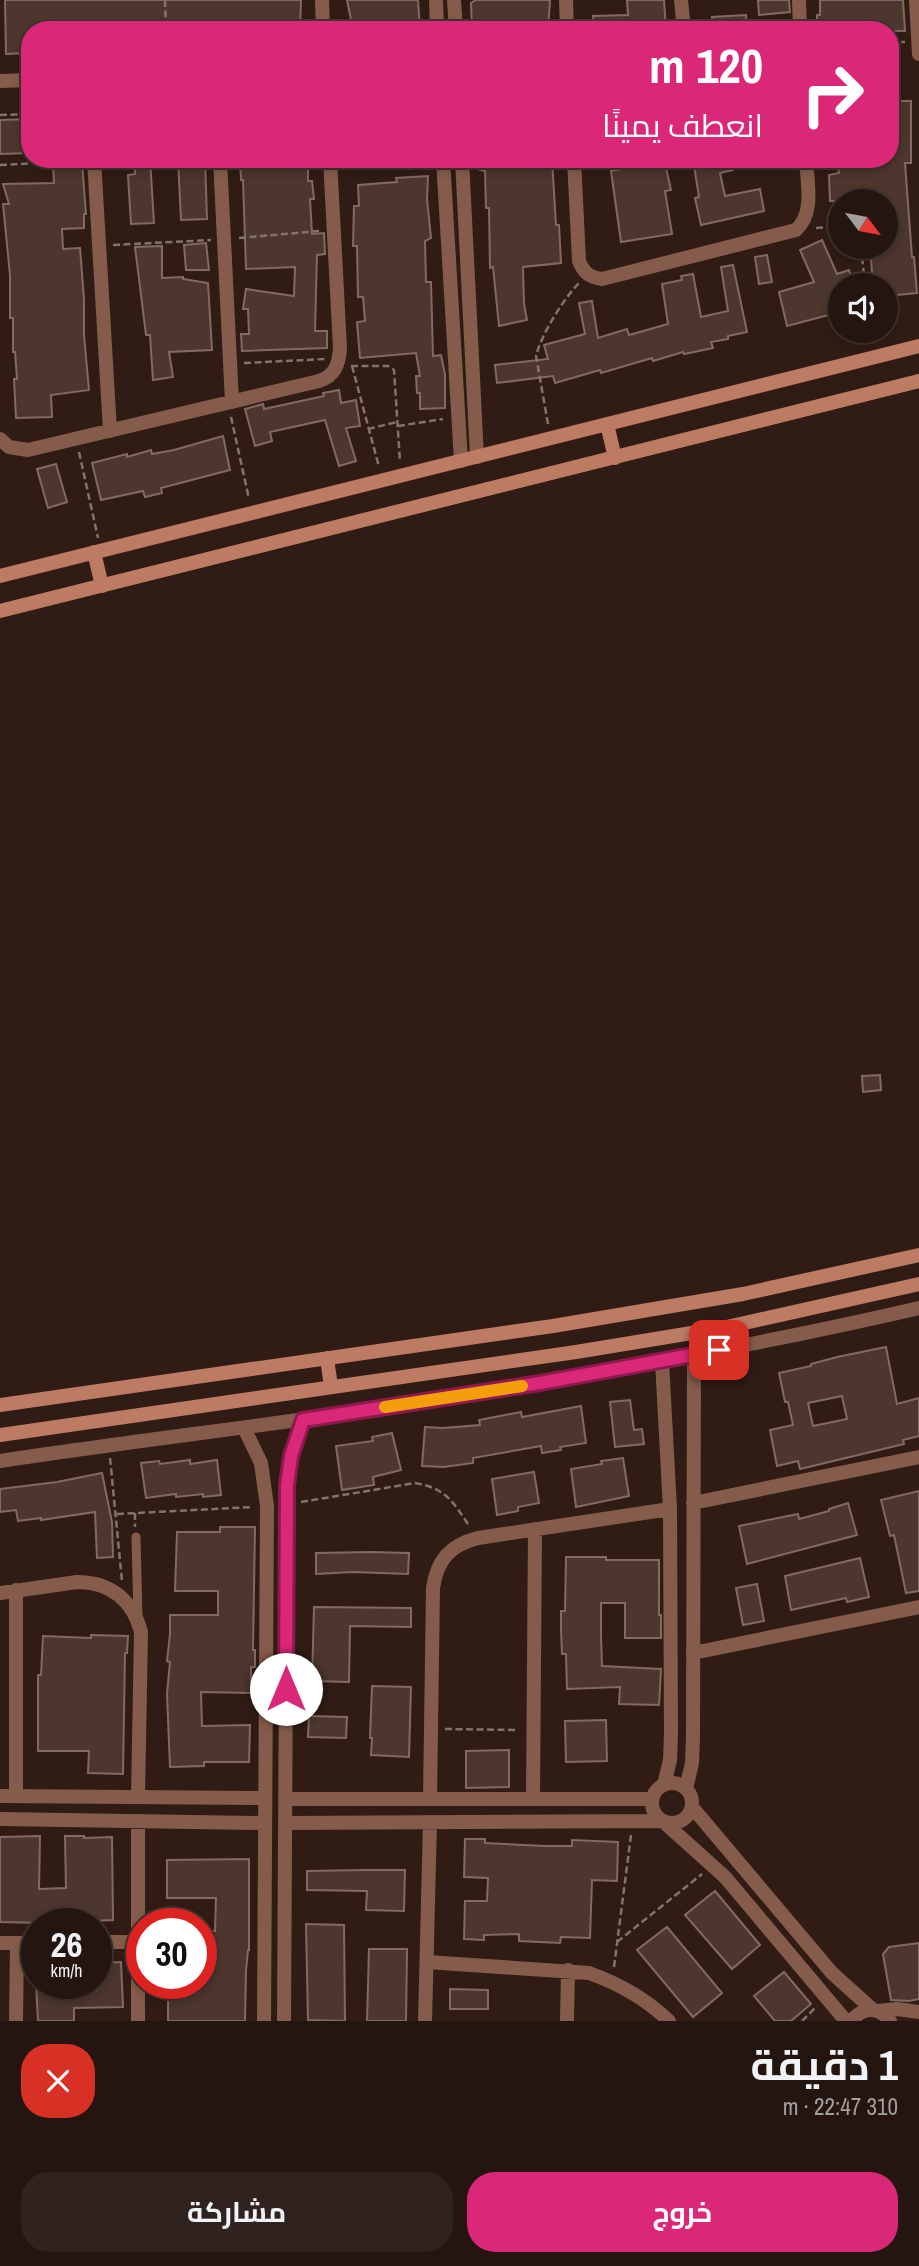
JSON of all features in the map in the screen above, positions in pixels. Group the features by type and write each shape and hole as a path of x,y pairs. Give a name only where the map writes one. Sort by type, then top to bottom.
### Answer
{"street":[{"path":"322,0 323,21"},
{"path":"436,0 437,21"},
{"path":"454,0 455,21"},
{"path":"566,0 567,21"},
{"path":"681,0 683,21"},
{"path":"799,0 800,21"},
{"path":"916,0 919,54"},
{"path":"0,81 21,80"},
{"path":"94,168 110,431"},
{"path":"220,168 230,402"},
{"path":"0,439 9,447 28,450 326,379 343,363 330,168"},
{"path":"443,168 461,461"},
{"path":"462,168 477,457"},
{"path":"575,168 579,261 583,271 601,279 796,230 804,223 808,213 806,168"},
{"path":"0,576 919,346"},
{"path":"0,611 919,381"},
{"path":"607,424 615,458"},
{"path":"98,551 102,586"},
{"path":"0,1405 553,1326 743,1294 919,1255"},
{"path":"0,1435 576,1352 722,1328 919,1284"},
{"path":"0,1461 461,1396 694,1355 919,1308"},
{"path":"686,1789 693,1750 694,1355"},
{"path":"327,1358 331,1387"},
{"path":"662,1360 670,1509 671,1734 670,1760 664,1785"},
{"path":"284,2021 287,1504 291,1456 303,1420"},
{"path":"244,1427 261,1463 267,1506 264,2021"},
{"path":"694,1503 919,1457"},
{"path":"430,1799 433,1588 435,1573 441,1560 451,1549 464,1541 670,1509"},
{"path":"267,1523 287,1523"},
{"path":"533,1799 535,1530"},
{"path":"0,1592 90,1582 114,1590 132,1609 141,1632 138,1797"},
{"path":"16,1590 16,1796"},
{"path":"693,1653 919,1607"},
{"path":"880,2014 832,1973 692,1807 690,1794 686,1789 680,1784 658,1788 652,1799 653,1812 713,1865 849,2021 858,2014 880,2014 897,2009 919,2012"},
{"path":"0,1796 264,1798"},
{"path":"285,1799 652,1799"},
{"path":"285,1823 664,1822 683,1821 692,1807"},
{"path":"0,1819 264,1822"},
{"path":"138,1821 138,1908"},
{"path":"425,2021 430,1822"},
{"path":"0,1943 18,1943 16,2021"},
{"path":"427,1962 589,1973 612,1981 644,1999 669,2021"},
{"path":"568,1970 568,2021"},
{"path":"138,1999 138,2021"}],"lane":[{"path":"136,1537 138,1622"}],"path":[{"path":"164,0 165,21"},
{"path":"0,116 21,115"},
{"path":"0,165 21,164"},
{"path":"804,223 813,228 828,227"},
{"path":"550,439 536,356 539,345 578,284 592,277"},
{"path":"230,363 343,363 392,368 401,476"},
{"path":"343,363 369,429 382,480"},
{"path":"230,402 252,513"},
{"path":"369,429 458,417"},
{"path":"76,439 98,551"},
{"path":"109,1444 123,1598"},
{"path":"287,1504 415,1483 428,1485 450,1497 478,1538"},
{"path":"116,1514 267,1506"},
{"path":"431,1728 534,1731"},
{"path":"612,1981 632,1821"},
{"path":"617,1942 713,1865"},
{"path":"802,2021 826,1997"}],"building":[{"path":"5,0 301,0 300,21 21,21 21,53 6,54"},
{"path":"347,0 418,0 419,21 351,21"},
{"path":"476,0 550,0 549,21 472,21 471,3"},
{"path":"627,0 664,0 665,21 593,21 593,16 628,15"},
{"path":"758,0 789,0 790,12 759,15"},
{"path":"820,0 903,0 905,31 899,31 899,21 817,21 817,15 820,15"},
{"path":"746,15 746,21 712,21 712,17"},
{"path":"899,101 911,101 911,163 905,163 917,293 898,295 898,273 872,273 871,259 898,259 898,189 830,189 829,175 839,173 838,168 899,168"},
{"path":"21,119 21,153 0,154 0,120"},
{"path":"53,168 82,168 86,214 84,228 62,229 63,249 80,248 89,390 51,395 52,417 16,418 14,379 17,379 13,352 13,318 10,318 10,275 3,204 9,204 3,184 54,183"},
{"path":"135,168 151,168 154,223 131,224 128,175 135,174"},
{"path":"178,168 205,168 207,219 181,220"},
{"path":"240,168 308,168 308,181 312,181 314,199 310,199 312,234 324,233 325,254 317,255 315,331 327,331 327,348 242,351 241,334 249,334 248,309 243,309 246,289 294,296 295,267 246,269"},
{"path":"553,168 561,263 523,267 527,320 499,326 493,267 490,268 485,171 480,170"},
{"path":"626,168 666,168 671,190 665,191 672,234 621,242 611,171"},
{"path":"694,168 733,168 720,173 725,196 760,189 764,211 701,225 695,198 699,197"},
{"path":"428,176 427,199 431,238 425,241 426,282 431,282 433,356 441,355 445,374 445,408 420,409 416,376 420,376 416,353 360,358 357,322 365,321 363,297 358,297 357,246 353,246 354,206 359,206 358,185"},
{"path":"822,240 828,259 837,273 828,273 828,315 787,326 779,292 814,282 800,250"},
{"path":"206,243 209,270 186,270 184,245"},
{"path":"162,246 162,278 183,277 208,283 212,350 169,352 173,377 153,380 150,335 146,335 135,247"},
{"path":"767,255 772,282 759,284 755,257"},
{"path":"733,265 747,332 711,342 713,348 684,354 683,352 653,361 652,358 555,383 553,376 497,383 495,365 548,359 544,345 585,334 579,303 592,301 598,338 627,329 629,335 668,324 662,284 682,280 681,276 693,274 701,317 728,311 721,267"},
{"path":"339,390 341,403 356,400 360,426 346,428 356,461 339,466 325,420 270,432 272,441 255,446 245,409 263,404 264,409 324,396 323,393"},
{"path":"223,436 230,470 161,488 162,493 145,497 143,491 101,500 92,463 151,450 152,454 174,450"},
{"path":"56,464 67,502 48,508 37,469"},
{"path":"880,1075 881,1090 863,1092 862,1076"},
{"path":"886,1347 897,1404 919,1398 919,1436 903,1440 904,1444 800,1469 798,1461 777,1466 770,1430 793,1425 779,1373","holes":["842,1396 847,1419 813,1426 808,1403"]},
{"path":"630,1400 634,1430 642,1429 644,1444 615,1447 610,1402"},
{"path":"581,1406 586,1443 542,1453 541,1446 473,1458 473,1463 444,1467 422,1466 425,1427 480,1425 479,1420 521,1412 522,1417"},
{"path":"392,1433 401,1470 373,1477 374,1485 342,1490 336,1446 373,1441 372,1437"},
{"path":"623,1458 629,1496 576,1507 571,1469"},
{"path":"190,1460 190,1464 217,1460 221,1495 176,1497 176,1494 146,1498 141,1463 159,1461 160,1464"},
{"path":"534,1472 539,1503 497,1515 492,1479"},
{"path":"102,1473 112,1522 113,1557 97,1558 95,1512 18,1521 16,1510 0,1512 0,1489"},
{"path":"919,1491 919,1591 906,1593 894,1535 890,1536 881,1500"},
{"path":"848,1503 857,1535 747,1564 739,1526 798,1514 799,1519"},
{"path":"220,1527 255,1527 255,1667 251,1667 251,1693 201,1692 202,1726 250,1725 249,1762 204,1762 204,1766 170,1767 167,1694 170,1662 167,1661 170,1615 218,1615 218,1591 175,1591 177,1532 220,1532"},
{"path":"316,1553 409,1553 408,1574 316,1574"},
{"path":"566,1557 659,1560 661,1638 625,1638 625,1603 601,1603 601,1635 602,1666 661,1669 659,1705 619,1704 620,1687 567,1689 566,1654 562,1654 561,1630 561,1611 565,1611"},
{"path":"860,1558 869,1597 847,1602 846,1598 791,1610 785,1576"},
{"path":"757,1584 764,1621 743,1625 736,1588"},
{"path":"314,1607 411,1608 411,1627 350,1626 349,1682 312,1681"},
{"path":"91,1635 128,1636 125,1653 123,1774 88,1773 89,1751 38,1751 38,1675 41,1675 43,1636 91,1638"},
{"path":"372,1686 411,1687 409,1757 371,1755"},
{"path":"309,1716 347,1717 346,1738 308,1737"},
{"path":"606,1720 607,1761 566,1762 565,1721"},
{"path":"509,1750 509,1787 466,1788 466,1751"},
{"path":"40,1836 39,1889 66,1888 65,1836 112,1837 113,1920 112,1908 21,1908 21,1922 0,1922 0,1837"},
{"path":"465,1839 485,1839 485,1843 545,1846 572,1846 572,1840 618,1842 617,1881 592,1880 590,1938 561,1937 560,1943 519,1941 519,1934 484,1935 484,1940 464,1939 465,1901 487,1901 488,1878 464,1877"},
{"path":"249,1859 249,1950 245,2021 168,2021 168,1999 217,1999 217,1908 216,1898 167,1898 167,1860"},
{"path":"405,1870 404,1911 366,1910 367,1891 307,1890 307,1871"},
{"path":"715,1891 760,1945 732,1969 685,1915"},
{"path":"306,1924 344,1925 345,2021 308,2020"},
{"path":"667,1927 722,1993 693,2017 637,1950"},
{"path":"919,1943 919,1999 891,2000 883,1954 889,1947"},
{"path":"369,1949 407,1949 406,2021 367,2021"},
{"path":"112,1962 121,1962 123,2007 74,2008 74,2021 38,2021 37,1999 112,1999"},
{"path":"784,1972 811,2004 791,2021 775,2021 754,1996"},
{"path":"450,1989 488,1990 488,2009 450,2009"}],"slow traffic":[{"path":"385,1407 522,1386"}],"route":[{"path":"286,1689 287,1485 294,1442 303,1420 540,1383 719,1350"}]}
